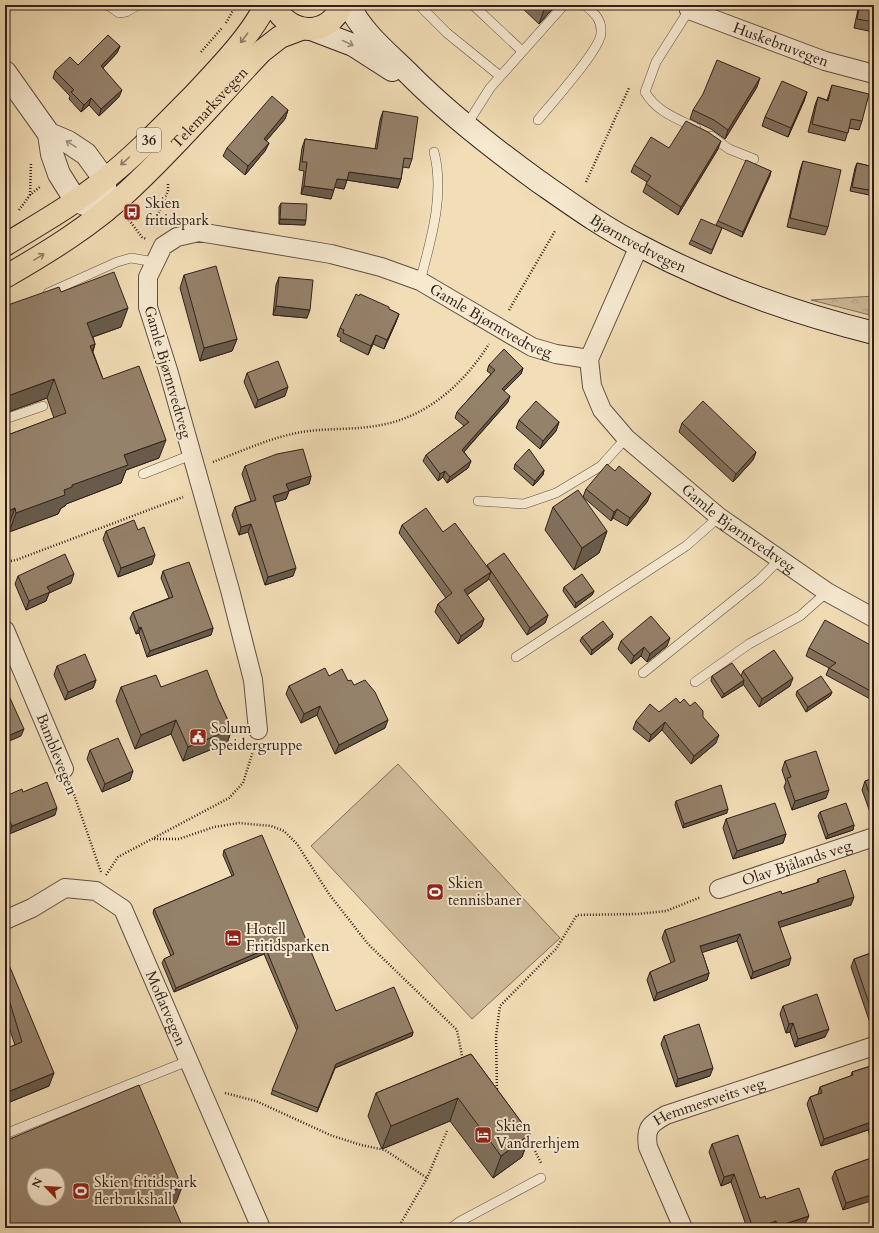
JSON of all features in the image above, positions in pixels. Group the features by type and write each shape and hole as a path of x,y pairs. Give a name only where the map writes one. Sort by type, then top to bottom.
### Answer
{"highway":[{"name":"Telemarksvegen","path":"5,245 76,201 105,180 154,136 212,76 243,40 266,5"},
{"path":"274,5 284,20 306,29"},
{"name":"Telemarksvegen","path":"5,276 40,257 105,211 127,192 169,152 262,51 280,37 306,29 320,27 331,21 340,11 342,5"}],"main road":[{"name":"Bjørntvedtvegen","path":"349,5 354,16 365,30 432,98 510,161 550,190 639,246 686,268 787,309 874,334"},
{"name":"Bjørntvedtvegen","path":"306,29 353,46 432,98"},
{"path":"5,72 49,134 59,174 76,201 105,211 105,180 86,154 68,142 49,134"}],"street":[{"name":"Huskebruvegen","path":"691,7 825,62 874,74"},
{"name":"Gamle Bjørntvedtveg","path":"258,730 253,680 202,489 193,462 168,370 148,307 148,277 159,254 177,237 199,232 331,254 381,267 420,281 532,347 556,354 589,359 592,386 602,410 626,438 719,517 827,592 874,618"},
{"path":"589,359 639,246"},
{"name":"Bamblevegen","path":"5,630 64,769"},
{"name":"Olav Bjålands veg","path":"719,889 874,837"},
{"name":"Moflatvegen","path":"5,920 32,908 65,888 96,891 124,909 257,1226"},
{"name":"Hemmestveits veg","path":"683,1228 648,1147 646,1135 649,1127 654,1121 666,1115 874,1046"}],"lane":[{"path":"108,5 119,13 126,12 138,5"},
{"path":"419,5 447,33 500,76"},
{"path":"473,5 522,51"},
{"path":"466,126 490,88 564,5"},
{"path":"538,120 592,52 602,35 599,17 585,5"},
{"path":"691,7 656,62 645,92 651,102 660,111 708,134 729,148 754,159"},
{"path":"420,281 437,200 438,169 434,152"},
{"path":"41,296 117,262 131,258 159,254"},
{"path":"5,419 42,406"},
{"path":"478,501 524,504 556,493 602,466 626,438"},
{"path":"143,474 193,462"},
{"path":"516,657 686,546 719,517"},
{"path":"643,673 759,580 780,559"},
{"path":"695,682 749,644 800,616 827,592"},
{"path":"5,1134 188,1061"},
{"path":"451,1228 459,1222 541,1178"}],"path":[{"path":"586,182 630,86"},
{"path":"159,254 154,223 168,191 167,180"},
{"path":"16,213 30,195 42,186"},
{"path":"193,462 300,432 375,426 397,422 416,414 445,396 482,355 556,231"},
{"path":"5,562 16,560 202,489"},
{"path":"154,839 229,798 243,783 252,759 258,730"},
{"name":"Bamblevegen","path":"64,769 104,879 118,857 154,839"},
{"path":"154,839 179,839 214,828 239,823 271,826 284,831 296,844 330,894 368,944 457,1030 464,1064"},
{"path":"497,1093 496,1036 500,1006 556,949 577,915 638,914 666,911 719,889"},
{"path":"201,1091 235,1094 256,1101 330,1135 361,1145 385,1150 427,1178"},
{"path":"523,1130 539,1158 541,1165 541,1178"},
{"path":"398,1228 427,1178 447,1131"}],"green space":[{"path":"874,296 874,316 811,300"},
{"name":"Skien tennisbaner","path":"398,764 560,938 472,1019 311,846"}],"building":[{"path":"860,5 874,5 874,22 857,19"},
{"path":"108,35 120,46 101,66 122,90 101,109 91,98 84,105 71,92 74,90 55,71 70,57 78,65"},
{"path":"717,60 760,78 728,130 714,120 693,110 703,94"},
{"path":"782,81 807,92 791,128 765,117"},
{"path":"832,85 869,94 862,121 851,119 848,133 812,124 818,97 828,101"},
{"path":"272,96 288,110 264,139 269,143 248,166 227,148"},
{"path":"383,111 418,117 412,159 404,158 401,179 349,172 347,180 337,179 334,190 304,186 307,162 302,162 305,139 377,149"},
{"path":"686,121 708,132 721,141 681,207 646,184 651,176 634,165 651,137 669,148"},
{"path":"746,160 771,171 743,232 718,221"},
{"path":"803,161 841,170 828,227 790,218"},
{"path":"857,163 874,167 874,191 852,187"},
{"path":"281,203 307,204 306,220 280,219"},
{"path":"701,219 722,228 712,250 691,240"},
{"path":"216,266 237,339 204,348 184,275"},
{"path":"114,272 128,308 87,323 95,344 90,346 103,379 139,366 166,440 124,455 128,465 72,485 72,487 64,490 65,495 16,513 15,508 6,512 5,436 66,413 54,379 5,397 5,306 59,287 61,292"},
{"path":"279,277 313,280 310,310 276,306"},
{"path":"356,294 359,296 360,294 389,307 389,309 399,314 387,340 376,335 371,346 343,333 344,330 340,328"},
{"path":"504,349 523,368 502,389 510,396 462,450 471,461 450,477 445,471 440,474 426,455 469,422 457,412 495,370 489,365"},
{"path":"278,361 288,387 258,400 247,373"},
{"path":"536,401 559,422 543,441 519,420"},
{"path":"703,401 756,452 736,474 682,423"},
{"path":"303,449 311,476 286,484 289,491 273,496 296,568 268,577 251,524 241,527 235,507 256,500 245,466 277,454"},
{"path":"529,449 544,470 535,481 515,464"},
{"path":"607,464 615,471 619,466 651,493 630,518 617,509 614,512 586,489"},
{"path":"578,490 607,531 582,548 553,507"},
{"path":"426,508 443,532 455,523 491,572 464,590 484,619 461,636 438,604 452,593 402,525"},
{"path":"134,520 138,530 144,527 155,555 121,568 106,531"},
{"path":"504,553 548,615 530,628 487,565"},
{"path":"65,554 74,574 47,587 50,592 29,601 18,576"},
{"path":"189,562 213,628 150,651 141,627 139,628 133,612 173,597 163,571"},
{"path":"582,574 594,591 576,603 564,587"},
{"path":"651,616 670,638 650,654 644,647 634,656 621,641"},
{"path":"825,620 874,647 874,693 829,668 836,663 809,648"},
{"path":"603,621 613,634 592,650 582,637"},
{"path":"774,650 793,678 762,699 743,671"},
{"path":"85,654 96,680 68,692 57,666"},
{"path":"732,663 744,680 724,694 712,676"},
{"path":"325,668 329,676 342,669 348,681 351,680 354,685 365,680 375,692 388,720 339,745 320,706 304,714 289,686"},
{"path":"207,670 232,729 188,747 176,720 141,735 121,687 156,675 161,687"},
{"path":"821,676 832,692 808,707 797,691"},
{"path":"5,687 24,729 5,737"},
{"path":"676,698 680,703 684,699 690,706 695,702 703,711 703,717 719,735 694,756 665,722 651,735 636,721 650,704 659,712"},
{"path":"118,738 133,771 105,784 90,750"},
{"path":"816,751 829,790 795,801 787,778 791,777 785,761"},
{"path":"874,778 874,803 873,804 865,781"},
{"path":"47,782 57,808 12,826 10,822 5,824 5,787 8,795 22,789 23,792"},
{"path":"721,785 728,809 684,824 676,801"},
{"path":"775,803 786,834 737,851 726,819"},
{"path":"846,803 854,825 828,835 820,812"},
{"path":"262,835 336,1011 394,987 413,1032 336,1064 318,1108 272,1090 298,1027 266,949 176,988 164,959 174,954 154,909 234,875 224,850"},
{"path":"845,870 854,897 778,922 791,958 753,972 740,934 700,946 709,973 657,993 650,972 675,961 665,930 781,891 782,894 819,882 818,879"},
{"path":"874,952 874,1015 873,1015 854,959"},
{"path":"7,960 54,1073 5,1093 5,1049 22,1042 10,1003 5,1005 5,961"},
{"path":"817,994 829,1029 798,1039 793,1023 789,1024 783,1006"},
{"path":"699,1024 713,1068 678,1079 664,1036"},
{"path":"471,1054 530,1134 501,1156 458,1098 391,1126 376,1093"},
{"path":"874,1065 874,1133 871,1122 824,1139 810,1097 822,1093 820,1087 853,1075 852,1072"},
{"path":"139,1085 182,1187 168,1193 183,1228 5,1228 5,1141"},
{"path":"738,1135 760,1198 765,1196 766,1199 799,1188 809,1216 778,1226 776,1221 753,1228 734,1174 724,1177 712,1144"},
{"path":"874,1157 874,1194 846,1203 835,1171"}],"place":[{"name":"Skien fritidspark","path":"132,212"},
{"name":"Solum Speidergruppe","path":"198,737"},
{"name":"Skien tennisbaner","path":"435,892"},
{"name":"Hotell Fritidsparken","path":"233,938"},
{"name":"Skien Vandrerhjem","path":"483,1135"},
{"name":"Skien fritidspark flerbrukshall","path":"81,1191"}]}
